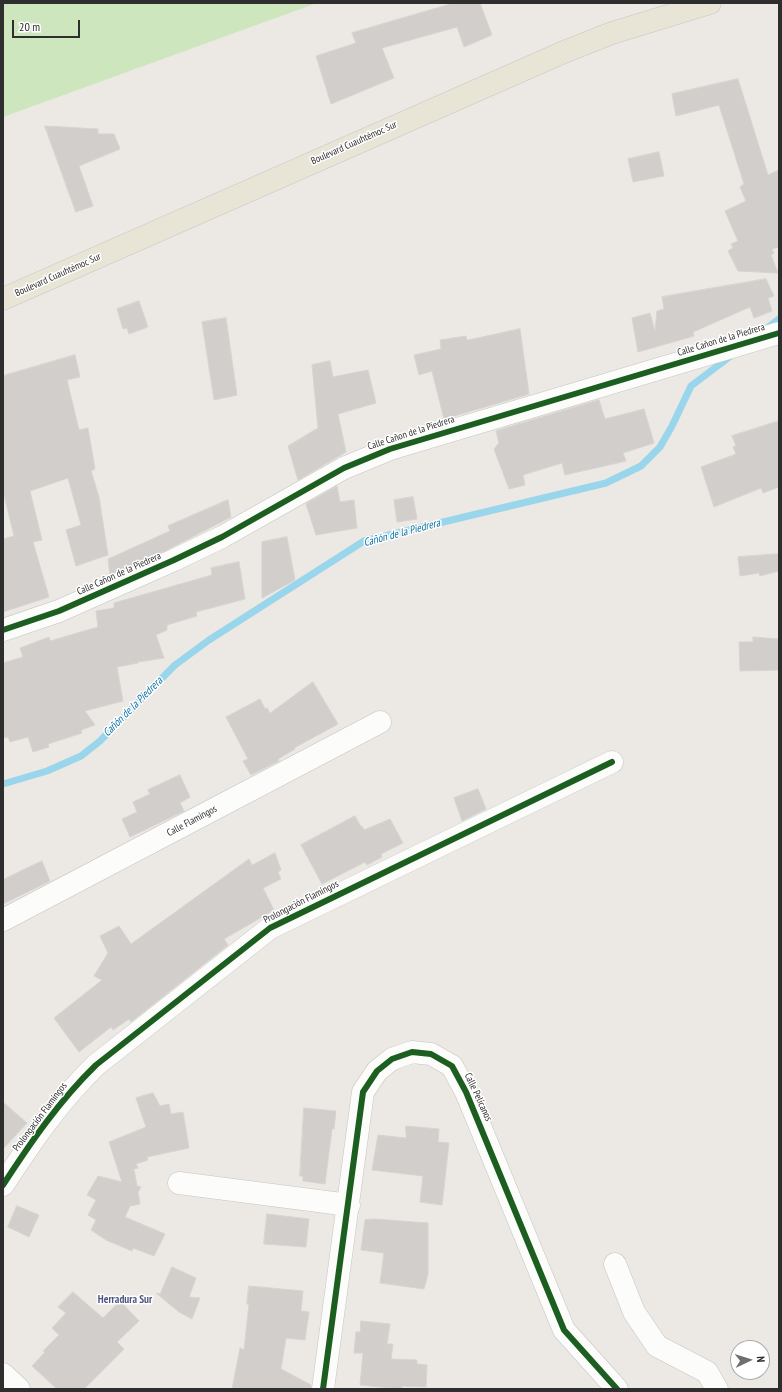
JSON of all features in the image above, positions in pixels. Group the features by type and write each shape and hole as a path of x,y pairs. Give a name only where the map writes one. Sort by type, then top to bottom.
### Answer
{"main road":[{"name":"Boulevard Cuauhtémoc Sur","path":"3,300 564,52 612,33 710,3"}],"street":[{"name":"Calle Cañon de la Piedrera","path":"3,630 59,611 174,560 222,537 344,468 390,449 779,333"},
{"name":"Calle Flamingos","path":"3,920 380,722"},
{"name":"Prolongación Flamingos","path":"3,1185 39,1131 78,1083 96,1065 270,928 612,762"},
{"name":"Calle Pelícanos","path":"323,1389 349,1205 363,1092 376,1071 392,1059 412,1052 432,1054 452,1066 466,1092 564,1330 617,1389"},
{"path":"179,1183 349,1205"},
{"path":"615,1264 634,1312 657,1346 707,1372 717,1389"},
{"path":"3,1374 19,1389"}],"green space":[{"path":"3,3 317,3 3,117"}],"building":[{"path":"454,3 480,3 492,35 464,47 457,27 382,48 394,78 331,104 316,56 356,43 352,33"},
{"path":"738,79 768,175 779,170 779,247 772,249 774,253 771,255 778,273 738,271 728,251 733,248 731,244 738,241 725,211 746,201 740,187 744,184 719,105 676,116 672,94"},
{"path":"45,126 98,129 98,134 114,134 120,149 79,166 93,206 76,212"},
{"path":"659,152 664,176 633,182 628,159"},
{"path":"766,279 774,296 768,298 772,311 754,318 750,307 693,332 694,336 638,352 632,318 650,313 655,331 657,311 664,309 662,297"},
{"path":"139,301 148,327 129,334 127,328 123,329 117,309"},
{"path":"226,318 237,395 214,400 202,322"},
{"path":"520,329 529,394 444,419 432,371 419,375 414,355 441,349 440,340 466,336 467,340"},
{"path":"75,355 80,377 67,380 79,430 88,428 95,469 91,471 99,497 108,555 76,566 66,530 81,525 68,478 30,491 42,540 33,542 49,597 3,612 3,539 14,536 3,491 3,376"},
{"path":"330,361 333,377 368,370 376,403 338,414 346,452 298,480 288,446 318,428 312,365"},
{"path":"599,400 605,419 644,409 654,443 623,453 626,461 565,475 562,463 523,475 525,485 509,489 494,449 499,443 496,431"},
{"path":"779,421 779,487 763,493 761,488 714,507 701,467 736,454 733,447 736,446 732,436"},
{"path":"337,486 340,502 354,500 357,528 316,535 306,504"},
{"path":"413,497 417,519 397,522 394,500"},
{"path":"228,500 231,517 169,549 110,575 108,559 170,531 168,526"},
{"path":"287,537 295,580 262,598 262,542"},
{"path":"779,554 779,571 760,576 759,573 740,576 738,557"},
{"path":"239,562 245,599 196,612 197,616 167,625 167,630 156,635 164,658 117,667 123,701 85,711 95,725 81,730 82,733 48,744 49,747 33,752 28,737 10,742 8,737 3,738 3,663 23,657 20,648 49,637 50,641 98,627 96,611 114,608 114,603 212,575 211,568"},
{"path":"753,637 779,639 779,670 740,671 739,642 753,642"},
{"path":"313,682 338,724 294,748 295,749 278,759 279,761 251,775 243,761 248,759 226,717 260,699 265,709 267,708 270,713"},
{"path":"180,775 190,797 180,803 184,811 130,837 122,819 137,812 133,802 150,794 148,790"},
{"path":"478,789 486,809 462,821 454,798"},
{"path":"355,816 364,830 390,819 403,843 381,854 382,857 367,865 365,862 322,884 301,845"},
{"path":"275,853 281,870 278,872 281,879 263,888 274,910 224,939 228,945 131,1022 129,1019 113,1030 111,1027 79,1052 54,1018 102,980 94,976 108,953 100,936 119,926 131,944 249,859 252,865"},
{"path":"42,861 50,881 3,904 3,880"},
{"path":"153,1093 160,1106 169,1104 171,1114 183,1112 189,1148 147,1157 148,1160 136,1164 138,1168 134,1169 137,1186 141,1187 138,1192 140,1204 130,1206 125,1217 165,1234 154,1256 133,1248 132,1251 106,1240 91,1230 96,1220 88,1215 96,1200 87,1195 98,1176 122,1182 109,1142 146,1127 136,1098"},
{"path":"3,1102 27,1123 3,1149"},
{"path":"304,1108 336,1111 334,1129 332,1129 325,1184 303,1181 303,1176 300,1176"},
{"path":"406,1126 439,1129 438,1142 449,1143 442,1205 420,1202 423,1176 372,1170 378,1135 406,1138"},
{"path":"17,1206 39,1215 29,1237 8,1227"},
{"path":"267,1214 309,1219 306,1247 264,1244"},
{"path":"374,1219 428,1223 428,1274 424,1289 380,1283 384,1253 361,1250 365,1220"},
{"path":"172,1267 196,1278 189,1297 200,1298 192,1319 179,1312 156,1293 160,1294"},
{"path":"249,1286 303,1291 301,1311 309,1312 305,1340 286,1338 281,1369 311,1385 311,1389 232,1389 240,1348 244,1350 249,1304 247,1304"},
{"path":"73,1292 103,1318 120,1301 139,1321 117,1342 124,1349 84,1389 57,1389 32,1366 45,1352 43,1351 59,1335 52,1328 66,1313 58,1307"},
{"path":"361,1321 390,1324 387,1344 393,1344 391,1359 417,1360 417,1364 427,1365 426,1387 402,1386 402,1389 360,1385 363,1353 354,1353 356,1332 360,1332"}],"waterway":[{"name":"Cañón de la Piedrera","path":"767,328 779,319"},
{"name":"Cañón de la Piedrera","path":"3,784 47,771 81,756 100,741 175,665 209,640 364,541 606,483 641,466 660,447 691,386 732,355"}],"cycle path":[{"path":"3,630 59,611 174,560 222,537 344,468 390,449 779,333"},
{"path":"3,1185 46,1122 96,1065 270,928 612,762"},
{"path":"323,1389 363,1092 377,1071 392,1059 412,1052 431,1054 452,1066 466,1092 564,1330 617,1389"}],"district":[{"name":"Herradura Sur","path":"125,1300"}]}
